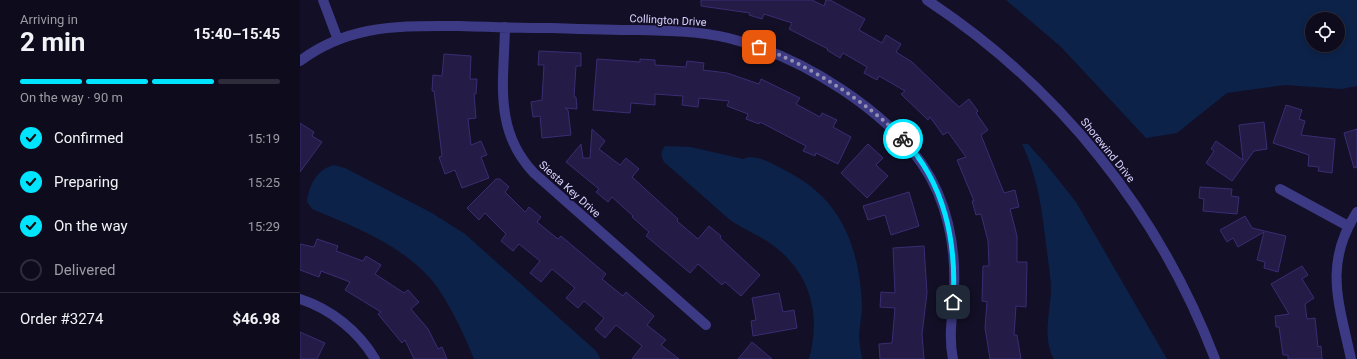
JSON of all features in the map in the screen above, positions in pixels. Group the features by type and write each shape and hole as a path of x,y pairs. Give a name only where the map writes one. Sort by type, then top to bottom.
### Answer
{"street":[{"path":"323,0 338,40"},
{"name":"Shorewind Drive","path":"928,0 984,40 1019,70 1063,114 1114,174 1165,252 1186,293 1215,359"},
{"name":"Collington Drive","path":"300,61 309,54 338,40 366,31 394,27 505,27 685,32 738,40 799,64 868,107 894,129 908,144 924,166 937,190 946,216 954,261 950,332 952,359"},
{"name":"Siesta Key Drive","path":"505,27 503,108 510,137 520,156 534,173 706,325"},
{"path":"1280,189 1348,226"},
{"path":"1351,359 1337,293 1336,276 1340,247 1348,226 1357,212"},
{"path":"300,299 315,305 342,322 357,335 375,359"}],"water":[{"path":"1006,0 1357,0 1357,86 1342,89 1285,85 1227,93 1177,133 1146,138 1061,47"},
{"path":"1022,144 1028,144 1076,202 1167,359 1054,359 1048,342 1051,285 1039,196 1028,157"},
{"path":"665,146 691,147 743,159 754,158 765,160 805,182 821,195 844,226 857,263 862,304 859,335 862,359 809,359 814,329 813,314 807,287 800,274 791,262 775,246 730,220 664,162 662,158 662,150"},
{"path":"334,165 345,168 432,213 465,234 595,350 601,359 474,359 448,304 428,276 416,264 374,236 312,209 307,202 312,184 323,170"}],"building":[{"path":"701,0 812,0 824,6 826,0 830,0 865,19 859,30 882,43 886,35 901,44 896,52 912,62 959,107 969,99 978,111 976,113 988,130 981,135 1004,193 1015,190 1019,207 1010,209 1017,236 1017,262 1027,262 1026,307 1016,306 1014,335 1017,335 1021,359 990,359 985,328 987,302 982,301 983,266 989,266 988,241 981,214 976,215 972,201 974,201 957,160 966,157 948,132 943,135 930,117 928,120 901,94 905,91 879,76 877,80 864,73 867,67 843,53 840,58 827,50 828,49 789,29 792,23 764,14 762,19 749,15 750,13 701,6"},
{"path":"539,51 581,53 581,66 576,66 574,97 576,97 577,109 565,108 568,110 571,135 542,138 540,116 533,117 531,102 542,100 544,65 538,65"},
{"path":"444,54 471,56 470,79 477,79 476,94 474,94 476,118 468,119 471,145 481,141 487,155 481,157 489,178 462,188 455,170 445,174 439,157 442,156 434,91 432,91 433,75 442,76"},
{"path":"597,59 640,62 640,59 655,60 655,65 686,67 687,61 704,63 703,70 727,73 759,84 761,79 800,98 796,104 820,117 822,113 837,120 833,127 851,137 838,164 816,153 815,156 803,151 806,146 760,122 759,124 746,119 748,114 727,106 729,101 699,98 698,107 682,105 683,96 655,94 655,105 631,103 630,113 593,110"},
{"path":"1286,105 1302,110 1299,119 1305,121 1301,135 1335,139 1332,173 1318,171 1319,167 1308,166 1309,155 1273,143"},
{"path":"1264,122 1267,149 1254,151 1232,181 1206,163 1214,151 1211,149 1216,141 1243,160 1239,125"},
{"path":"300,123 314,132 312,136 322,142 300,172"},
{"path":"592,129 605,141 599,149 620,165 626,158 639,169 632,177 678,219 677,221 698,239 709,226 760,275 741,296 725,282 722,285 698,264 690,273 646,236 649,232 612,197 608,202 596,192 599,189 566,162 581,144 583,158 590,158"},
{"path":"1357,129 1357,167 1354,168 1344,133"},
{"path":"868,144 883,158 876,165 888,176 867,198 841,173"},
{"path":"496,179 500,179 509,187 505,192 525,212 529,207 541,217 537,222 558,239 561,236 606,274 602,279 623,296 626,292 654,316 647,325 666,340 661,345 679,359 632,359 642,346 616,325 605,338 595,329 604,318 584,301 578,308 566,298 575,288 552,269 541,282 530,273 540,261 519,244 513,251 501,241 506,234 485,213 479,220 467,208"},
{"path":"1200,187 1232,189 1231,196 1239,197 1237,214 1203,211 1204,199 1199,198"},
{"path":"909,192 919,226 891,235 885,215 868,220 863,206"},
{"path":"1245,216 1252,228 1286,236 1278,272 1264,268 1265,262 1257,260 1264,232 1238,247 1233,238 1227,242 1220,230"},
{"path":"317,239 338,246 336,251 363,261 366,256 381,265 375,274 404,293 408,290 419,302 411,309 428,329 438,349 442,347 447,359 414,359 405,340 402,343 378,314 381,312 345,290 350,282 321,271 319,277 300,270 300,244 314,247"},
{"path":"924,246 927,293 922,334 924,359 880,359 879,344 892,343 895,308 880,307 881,292 895,293 893,248"},
{"path":"1302,266 1308,275 1302,279 1314,298 1305,304 1307,319 1315,318 1318,347 1321,346 1322,359 1288,359 1288,355 1283,355 1279,327 1276,327 1275,316 1289,314 1271,284"},
{"path":"779,293 783,312 794,310 797,328 753,336 751,321 756,320 752,298"},
{"path":"300,332 325,343 317,359 300,359"},
{"path":"752,342 772,359 738,359"}],"way so far":[{"path":"759,47 799,64 818,75 868,107 889,124 903,139"}],"route":[{"path":"903,139 924,166 937,190 946,216 951,234 954,261 953,302"}]}
